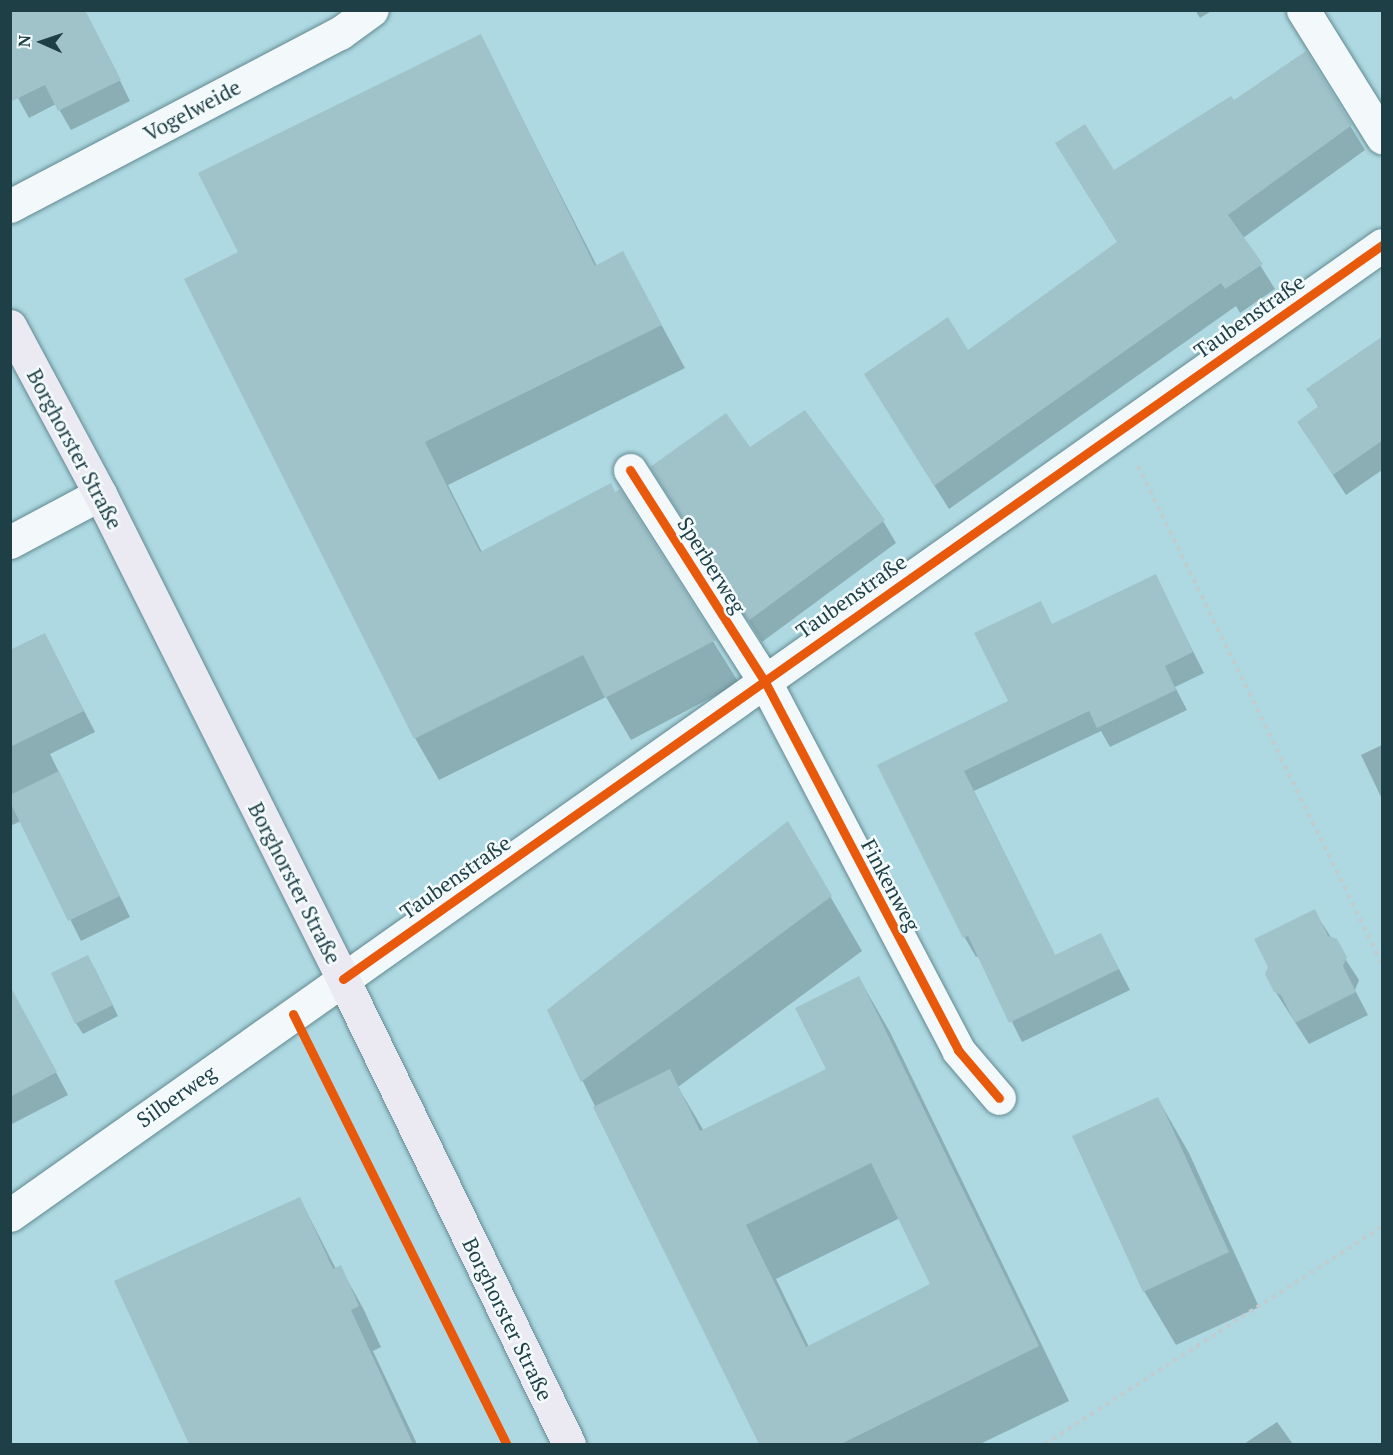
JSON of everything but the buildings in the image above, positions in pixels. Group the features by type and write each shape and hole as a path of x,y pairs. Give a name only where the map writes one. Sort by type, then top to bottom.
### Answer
{"main road":[{"name":"Borghorster Straße","path":"10,326 100,494 343,979 568,1444"}],"street":[{"name":"Vogelweide","path":"10,206 340,33 372,10"},
{"path":"1303,10 1383,137"},
{"name":"Taubenstraße","path":"343,979 1120,428 1383,245"},
{"name":"Sperberweg","path":"630,470 764,680"},
{"path":"10,542 100,494"},
{"name":"Finkenweg","path":"764,680 958,1050 999,1098"},
{"name":"Silberweg","path":"10,1215 343,979"}],"path":[{"path":"1120,428 1383,964"},
{"path":"1045,1444 1383,1227"}],"cycle path":[{"path":"343,979 1382,245"},
{"path":"630,470 764,680 958,1050 999,1098"},
{"path":"293,1014 506,1444"}]}
